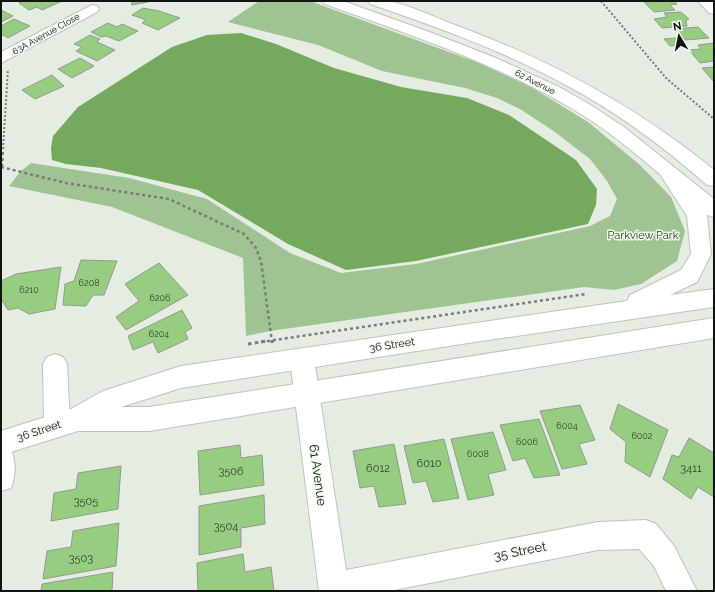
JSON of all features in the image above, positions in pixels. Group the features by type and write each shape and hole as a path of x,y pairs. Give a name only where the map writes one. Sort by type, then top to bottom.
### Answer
{"street":[{"name":"62 Avenue","path":"330,1 457,47 530,78 597,117 667,171 714,210"},
{"name":"62 Avenue","path":"375,1 502,48 562,76 604,99 644,125 714,180"},
{"path":"705,1 714,10"},
{"name":"63A Avenue Close","path":"4,64 92,9"},
{"path":"586,305 645,299 689,276 701,254 697,215 667,171"},
{"name":"36 Street","path":"1,443 67,422 112,399 181,377 302,359 586,305 714,298"},
{"name":"36 Street","path":"67,422 149,419 306,392 714,328"},
{"path":"665,335 714,337"},
{"name":"61 Avenue","path":"302,359 333,589"},
{"path":"55,364 67,422"},
{"path":"1,456 1,478"},
{"name":"35 Street","path":"333,589 598,536 646,534 664,556 681,589"}],"path":[{"path":"601,1 666,78 684,95 714,119"},
{"path":"4,64 1,166 66,183 168,199 244,234 256,248 261,261 273,345"},
{"path":"248,344 272,340 586,305"}],"green space":[{"name":"Parkview Park","path":"259,1 310,1 479,63 531,87 588,122 640,165 671,197 685,231 677,261 641,284 614,290 584,287 270,331 246,336 243,258 112,207 9,186 21,171 31,163 129,178 207,199 290,253 341,273 416,264 590,226 610,216 617,199 607,181 590,159 555,132 520,109 497,98 465,88 382,71 318,45 228,22"}],"shaded area":[{"path":"241,33 276,44 334,68 401,87 467,98 509,115 576,160 597,189 596,205 588,224 416,261 346,270 288,244 198,190 101,168 66,164 52,160 51,148 53,136 78,107 172,47 207,35"}],"building":[{"path":"23,1 60,2 42,10 37,7 29,10 19,3"},
{"path":"131,1 147,1 148,2 132,5"},
{"path":"643,1 674,1 677,4 670,5 675,10 654,12"},
{"path":"143,8 159,11 180,18 158,30 142,23 146,20 132,15"},
{"path":"1,10 13,16 1,22"},
{"path":"681,12 689,19 686,20 687,26 662,28 654,19 667,17 664,13"},
{"path":"14,19 30,26 8,38 3,35 1,36 1,26"},
{"path":"108,23 117,27 122,24 138,31 119,41 106,36 101,37 91,32"},
{"path":"698,27 709,38 685,40 675,29"},
{"path":"90,35 100,39 97,42 115,50 97,61 76,51 82,47 74,44"},
{"path":"676,38 682,45 670,46 664,39"},
{"path":"714,43 714,61 700,63 689,50 701,49 698,45"},
{"path":"80,58 94,66 72,78 58,69"},
{"path":"714,67 714,82 702,68"},
{"path":"52,75 64,86 35,99 22,90"},
{"path":"81,260 117,261 104,295 93,295 86,306 63,305 65,284 74,281"},
{"path":"159,263 188,295 126,330 116,317 139,301 125,284"},
{"path":"61,267 55,309 29,314 18,308 8,310 1,299 1,281 16,274"},
{"path":"182,310 192,328 185,332 188,339 158,353 153,342 133,350 128,336"},
{"path":"618,404 668,430 650,477 625,462 626,442 610,429"},
{"path":"580,405 595,440 579,444 587,464 562,469 540,411"},
{"path":"539,419 560,475 534,478 525,458 513,461 500,425"},
{"path":"493,432 506,470 488,474 494,495 468,500 451,439"},
{"path":"689,438 714,453 714,497 698,487 691,499 663,479 672,455 679,457"},
{"path":"444,439 459,498 433,502 426,481 413,483 404,446"},
{"path":"394,444 406,504 379,507 374,486 360,488 353,451"},
{"path":"240,445 241,458 262,455 264,485 200,495 198,451"},
{"path":"121,466 118,509 51,521 54,493 76,489 78,473"},
{"path":"264,495 265,524 241,528 241,547 199,555 199,506"},
{"path":"119,523 116,566 43,579 47,551 71,547 73,531"},
{"path":"243,554 245,572 271,567 274,591 198,591 197,563"},
{"path":"113,572 112,591 41,591 42,584"}]}
